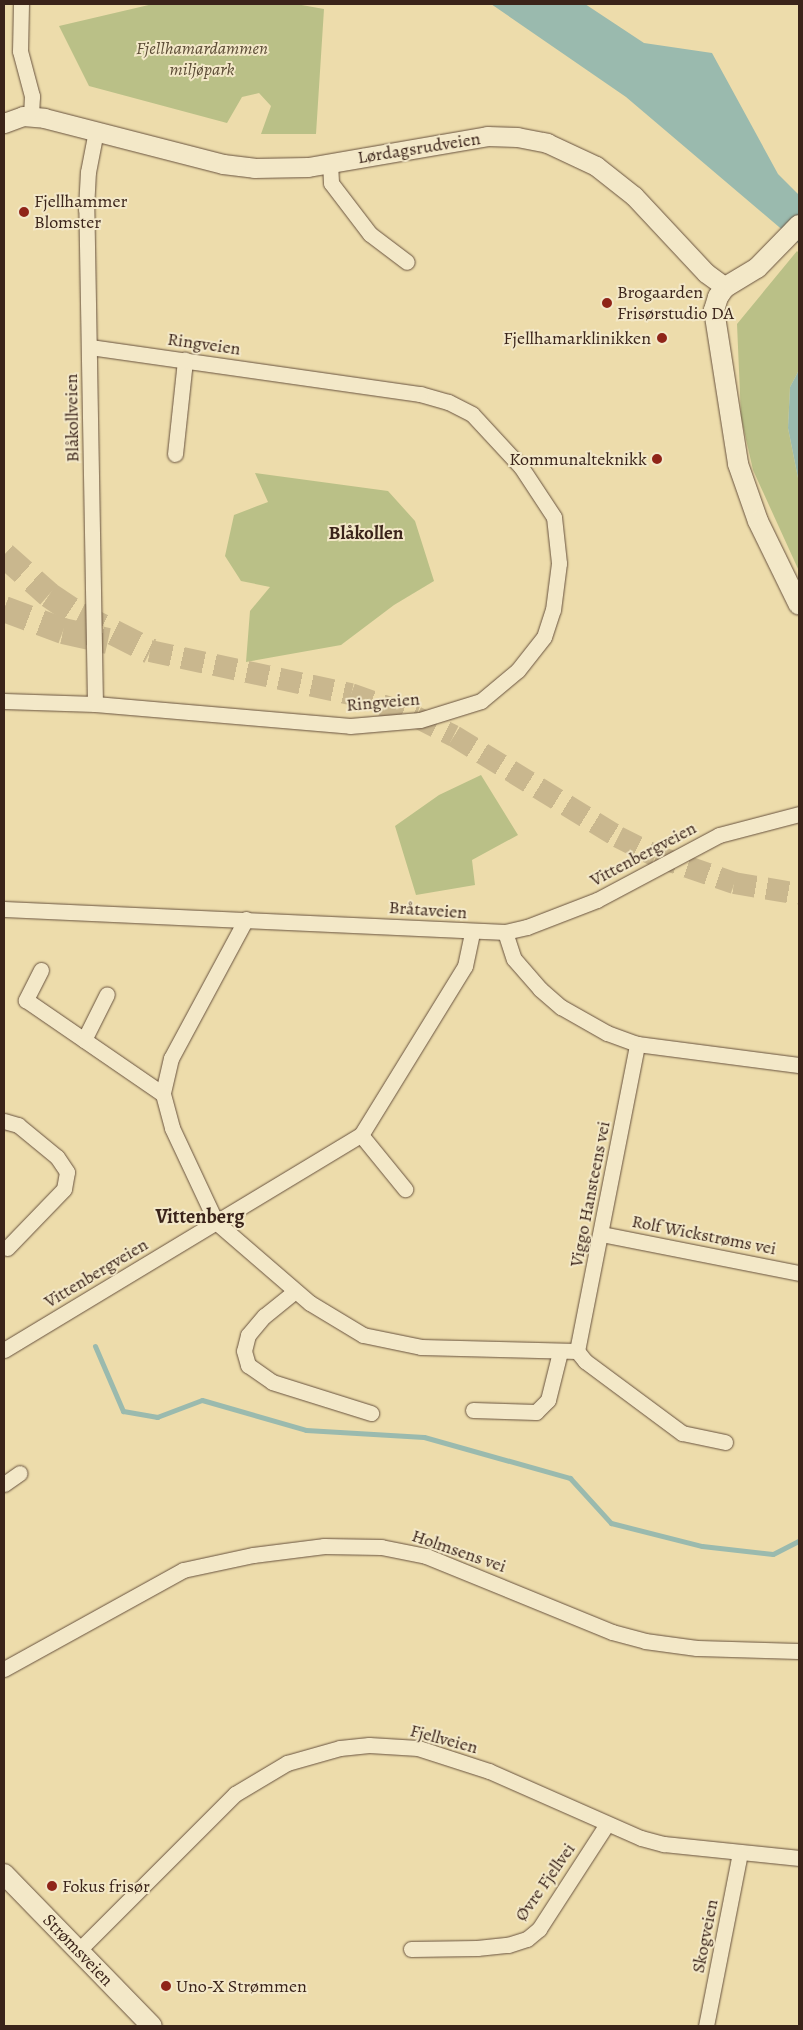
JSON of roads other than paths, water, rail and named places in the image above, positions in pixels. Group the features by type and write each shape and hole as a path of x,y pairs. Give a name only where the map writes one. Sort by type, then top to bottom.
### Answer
{"main road":[{"path":"799,226 774,252 741,279 725,287 730,299 722,341 738,464 758,521 799,605"},
{"name":"Strømsveien","path":"4,1874 152,2026"}],"street":[{"path":"21,4 20,51 32,96 31,116"},
{"name":"Lørdagsrudveien","path":"4,123 31,116 231,165 283,168 330,163 487,136 547,143 596,166 634,196 706,273 725,287"},
{"name":"Blåkollveien","path":"95,704 86,209 88,172 96,131"},
{"path":"330,163 331,183 370,234 407,262"},
{"name":"Ringveien","path":"4,701 95,704 350,726 420,720 481,701 518,670 544,637 553,610 559,563 554,517 521,467 472,414 448,402 420,394 90,347"},
{"path":"175,454 185,360"},
{"name":"Vittenbergveien","path":"505,932 527,927 597,900 719,834 799,814"},
{"name":"Bråtaveien","path":"4,909 246,919 472,932 505,932"},
{"path":"246,919 171,1058 164,1094 172,1128 216,1222 294,1292 330,1317 377,1340 421,1347 577,1351 585,1361 682,1433 725,1442"},
{"name":"Vittenbergveien","path":"4,1350 361,1134 465,966 472,932"},
{"path":"505,932 514,960 560,1007 598,1028 637,1044 799,1065"},
{"path":"41,970 26,1000 164,1094"},
{"path":"84,1040 107,994"},
{"name":"Viggo Hansteens vei","path":"577,1351 602,1234 637,1044"},
{"path":"4,1121 18,1125 57,1157 67,1172 64,1189 7,1248"},
{"path":"361,1134 406,1189"},
{"name":"Rolf Wickstrøms vei","path":"602,1234 799,1273"},
{"path":"294,1292 264,1316 248,1335 244,1351 248,1365 272,1382 371,1414"},
{"path":"473,1410 536,1412 548,1400 560,1352"},
{"path":"4,1484 20,1473"},
{"name":"Holmsens vei","path":"4,1669 183,1570 261,1553 324,1546 381,1548 426,1556 612,1632 646,1641 697,1648 799,1651"},
{"name":"Fjellveien","path":"79,1950 235,1794 287,1763 314,1753 369,1745 418,1748 489,1771 607,1824 664,1844 799,1858"},
{"name":"Øvre Fjellvei","path":"411,1949 477,1948 508,1945 527,1939 539,1929 607,1824"},
{"name":"Skogveien","path":"706,2026 740,1853"}],"waterway":[{"path":"95,1346 123,1411 157,1417 202,1400 306,1430 424,1437 570,1478 611,1523 702,1546 773,1554 799,1541"}],"tunnel":[{"path":"4,555 49,595 79,615 150,651"},
{"path":"4,609 63,631 108,641"},
{"path":"150,651 351,694 416,717 454,736 618,837 656,856 734,883 799,894"}],"place":[{"name":"Fjellhammer Blomster","path":"24,212"},
{"name":"Brogaarden Frisørstudio DA","path":"607,303"},
{"name":"Fjellhamarklinikken","path":"662,338"},
{"name":"Kommunalteknikk","path":"657,459"},
{"name":"Fokus frisør","path":"52,1886"},
{"name":"Uno-X Strømmen","path":"166,1986"}],"district":[{"name":"Blåkollen","path":"366,534"},
{"name":"Vittenberg","path":"200,1216"}],"park label":[{"name":"Fjellhamardammen miljøpark","path":"202,59"}]}
